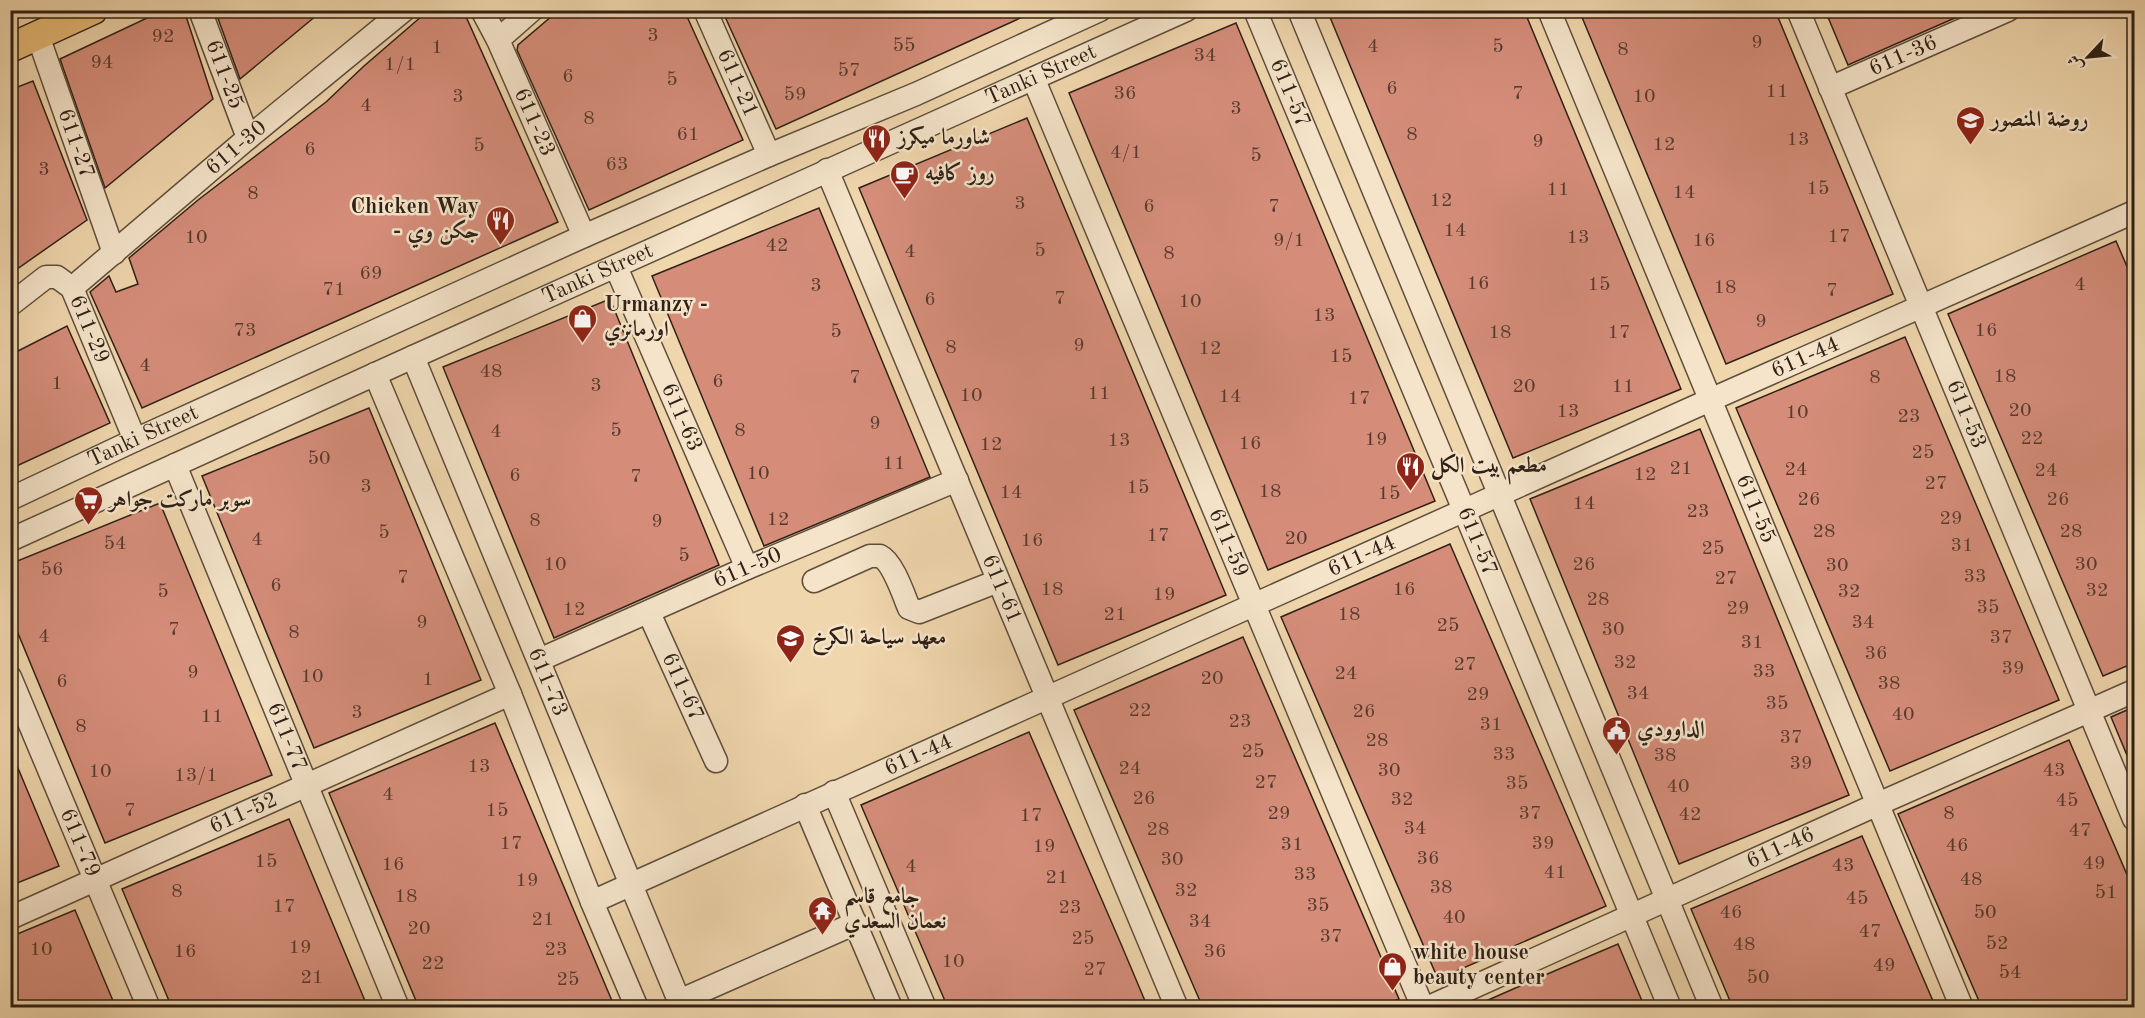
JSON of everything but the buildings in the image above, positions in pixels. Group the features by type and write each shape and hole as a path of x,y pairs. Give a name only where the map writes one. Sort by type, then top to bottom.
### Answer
{"main road":[{"path":"10,48 93,10"}],"street":[{"name":"611-25","path":"200,10 248,138"},
{"name":"611-30","path":"72,288 248,138 404,10"},
{"name":"611-23","path":"482,10 498,40 584,236"},
{"path":"498,40 532,10"},
{"name":"611-21","path":"705,10 769,155"},
{"name":"Tanki Street","path":"10,499 584,236 916,94 1100,10"},
{"name":"Tanki Street","path":"10,540 1186,10"},
{"name":"611-57","path":"1255,10 1671,1008"},
{"name":"611-57","path":"1299,10 1712,1008"},
{"name":"611-55","path":"1549,10 1962,1008"},
{"name":"611-53","path":"1798,10 2134,819"},
{"name":"611-36","path":"1830,88 2008,10"},
{"name":"611-27","path":"38,36 114,253"},
{"name":"611-59","path":"1034,80 1253,605 1425,1008"},
{"path":"916,94 929,125"},
{"name":"611-61","path":"827,171 1177,1008"},
{"name":"611-44","path":"592,902 1921,306 2133,216"},
{"name":"611-63","path":"616,267 747,568"},
{"name":"611-29","path":"10,305 46,277 57,277 72,288 135,440"},
{"name":"611-73","path":"413,357 681,1004"},
{"name":"611-73","path":"375,374 510,694 592,902 637,1008"},
{"name":"611-77","path":"175,465 398,1008"},
{"name":"611-50","path":"539,660 747,568 957,480"},
{"path":"814,581 870,556 879,556 894,572 909,608 919,612 998,581"},
{"name":"611-67","path":"649,613 716,761"},
{"name":"611-79","path":"10,677 97,880 148,1008"},
{"name":"611-46","path":"1425,1008 2134,691"},
{"name":"611-52","path":"10,918 510,694"},
{"path":"834,792 925,1008"},
{"path":"805,805 891,1008"},
{"path":"681,1004 856,923"}],"place":[{"name":"روضة المنصور","path":"1970,146"},
{"name":"شاورما ميكرز","path":"877,164"},
{"name":"روز كافيه","path":"904,200"},
{"name":"Chicken Way - جكن وي","path":"500,246"},
{"name":"Urmanzy - اورمانزي","path":"583,344"},
{"name":"مطعم بيت الكل","path":"1410,492"},
{"name":"سوبر ماركت جواهر","path":"88,526"},
{"name":"معهد سياحة الكرخ","path":"791,664"},
{"name":"الداوودي","path":"1616,756"},
{"name":"جامع قاسم نعمان السعدي","path":"823,936"},
{"name":"white house beauty center","path":"1392,992"}]}
